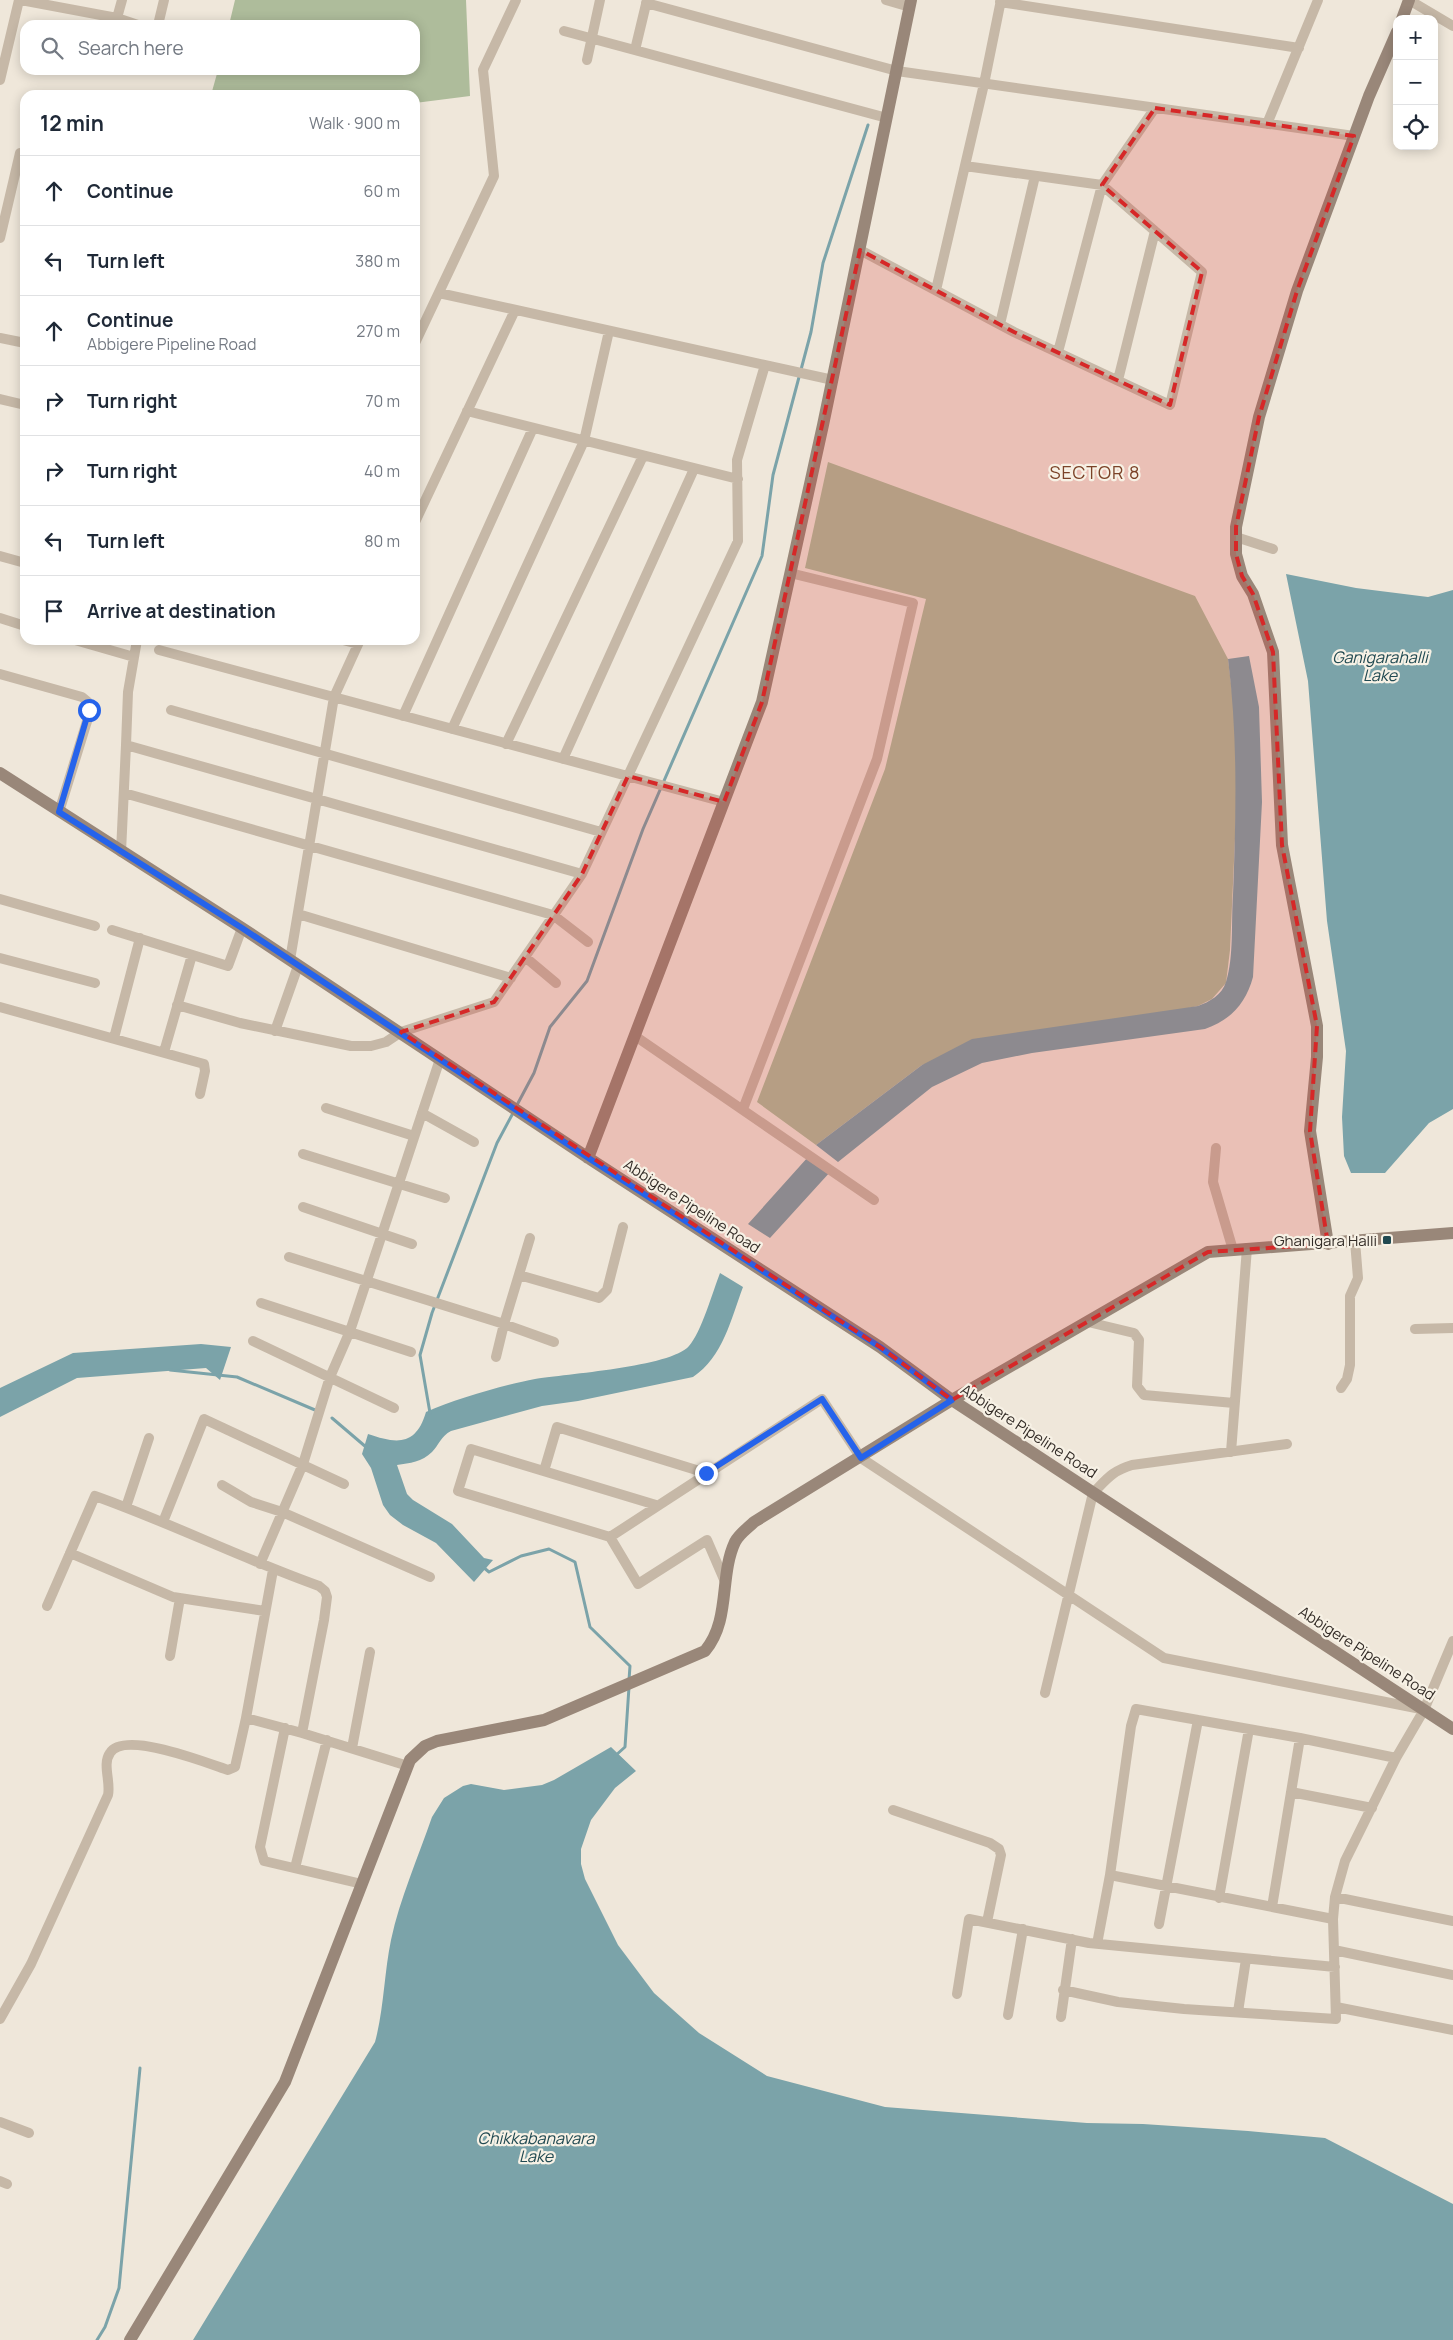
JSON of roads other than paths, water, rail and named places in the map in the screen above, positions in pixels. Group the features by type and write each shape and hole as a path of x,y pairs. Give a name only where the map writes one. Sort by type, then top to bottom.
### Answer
{"street":[{"path":"0,80 1,68 20,0 123,20"},
{"path":"117,18 122,0"},
{"path":"159,20 164,0"},
{"path":"420,333 494,176 483,70 516,0"},
{"path":"587,60 600,0"},
{"path":"588,1158 762,702 833,380 911,4 886,0"},
{"path":"1267,124 1318,0"},
{"path":"1403,15 1409,0 1453,26"},
{"path":"635,50 646,1 897,71 1354,136"},
{"path":"936,290 984,84 1001,1 1299,48"},
{"path":"564,31 887,118"},
{"path":"1328,1244 1310,1131 1317,1057 1317,1026 1282,845 1273,652 1253,594 1242,576 1236,554 1236,537 1242,488 1259,416 1272,380 1297,291 1354,136 1393,42"},
{"path":"1058,352 1102,185 1156,108"},
{"path":"0,238 20,152"},
{"path":"860,250 1000,324 1170,405 1202,272 1102,185 965,166"},
{"path":"1000,324 1035,176"},
{"path":"1118,380 1155,232"},
{"path":"439,293 833,380"},
{"path":"420,511 515,310"},
{"path":"452,729 584,441 609,331"},
{"path":"0,338 20,341"},
{"path":"177,1006 276,1031 358,1046 371,1046 386,1042 401,1032 494,1002 582,874 738,541 737,460 765,365"},
{"path":"0,399 20,404"},
{"path":"467,411 738,479"},
{"path":"403,716 533,428"},
{"path":"506,744 643,456"},
{"path":"563,759 694,469"},
{"path":"1236,537 1273,549"},
{"path":"0,556 20,562"},
{"path":"743,1109 877,759 913,603 790,574"},
{"path":"0,618 20,624"},
{"path":"92,645 134,657"},
{"path":"121,852 128,692 136,645"},
{"path":"276,1031 294,963 298,914 334,697 358,645"},
{"path":"159,650 724,802"},
{"path":"0,674 82,697 88,702 88,718 59,812"},
{"path":"170,710 601,832"},
{"path":"126,745 582,874"},
{"name":"Abbigere Pipeline Road","path":"0,773 242,928 588,1158 880,1347 952,1400 1453,1729"},
{"path":"124,793 553,915 588,942"},
{"path":"0,899 95,926"},
{"path":"298,914 511,978"},
{"path":"112,930 228,966 242,928"},
{"path":"114,1038 140,938"},
{"path":"164,1052 192,955"},
{"path":"525,957 556,983"},
{"path":"0,958 95,983"},
{"path":"0,1007 204,1064 205,1071 200,1094"},
{"path":"635,1036 874,1200"},
{"path":"260,1564 303,1464 330,1376 350,1331 440,1059"},
{"path":"326,1108 414,1136"},
{"path":"422,1113 474,1142"},
{"path":"1216,1148 1213,1182 1233,1250"},
{"path":"303,1154 445,1198"},
{"path":"303,1207 412,1244"},
{"path":"518,1276 599,1298 607,1290 623,1227"},
{"path":"130,2340 285,2082 410,1760 425,1746 437,1741 544,1720 705,1651 711,1644 720,1622 735,1540 754,1522 861,1458 952,1400 1208,1252 1453,1233"},
{"path":"496,1357 530,1238"},
{"path":"1341,1388 1347,1379 1350,1365 1350,1296 1358,1278 1355,1241"},
{"path":"1231,1452 1247,1248"},
{"path":"289,1257 504,1324 554,1342"},
{"path":"260,1303 411,1352"},
{"path":"1088,1322 1134,1333 1139,1340 1137,1386 1144,1395 1234,1402"},
{"path":"1415,1329 1453,1328"},
{"path":"253,1341 394,1408"},
{"path":"610,1536 822,1399 861,1458 1164,1658 1424,1710"},
{"path":"163,1522 204,1419 344,1484"},
{"path":"544,1471 557,1427 706,1473"},
{"path":"126,1507 149,1438"},
{"path":"1045,1694 1093,1493 1117,1470 1287,1444"},
{"path":"656,1505 471,1450 458,1491 610,1536 638,1584 707,1540 726,1586"},
{"path":"222,1485 250,1502 282,1512 430,1577"},
{"path":"47,1606 95,1496 163,1522 273,1570 319,1586 326,1593 324,1620 302,1733"},
{"path":"70,1553 172,1597 266,1611"},
{"path":"0,2019 31,1964 108,1795 110,1787 107,1761 110,1753 118,1746 128,1743 184,1755 228,1770 235,1767 246,1718 273,1570"},
{"path":"170,1656 180,1598"},
{"path":"1063,1990 1118,2002 1336,2019 1333,1919 1335,1896 1345,1861 1396,1758 1424,1710 1452,1645"},
{"path":"352,1748 370,1652"},
{"path":"1096,1944 1110,1875 1131,1726 1136,1709 1300,1738 1396,1758"},
{"path":"246,1718 327,1740 408,1766"},
{"path":"1159,1924 1198,1720"},
{"path":"285,1728 260,1847 260,1855 264,1861 362,1884"},
{"path":"1219,1898 1249,1729"},
{"path":"1272,1907 1300,1738"},
{"path":"295,1868 327,1740"},
{"path":"1291,1792 1372,1808"},
{"path":"892,1810 990,1843 999,1849 1002,1855 987,1922"},
{"path":"1110,1875 1333,1919"},
{"path":"1335,1896 1453,1921"},
{"path":"957,1994 969,1919 1096,1944 1335,1967"},
{"path":"1008,2015 1023,1929"},
{"path":"1061,2016 1063,1990 1072,1939"},
{"path":"1334,1950 1453,1975"},
{"path":"1238,2012 1246,1958"},
{"path":"1336,2007 1453,2030"},
{"path":"0,2122 29,2133"}],"water":[{"name":"Ganigarahalli Lake","path":"1286,574 1356,588 1428,597 1453,590 1453,1109 1429,1123 1385,1173 1351,1173 1344,1156 1342,1117 1346,1051 1327,921 1308,681"},
{"path":"1249,656 1259,707 1262,802 1253,977 1242,1003 1222,1021 1205,1029 1032,1053 982,1063 932,1087 838,1162 816,1145 922,1065 972,1039 1198,1006 1211,1000 1221,991 1229,972 1231,950 1235,835 1235,747 1228,659"},
{"path":"808,1157 831,1171 770,1238 748,1224"},
{"path":"720,1273 743,1287 719,1348 712,1359 693,1377 578,1401 542,1406 451,1431 424,1458 416,1462 397,1465 407,1494 413,1500 452,1524 484,1558 493,1560 474,1582 436,1543 403,1525 390,1515 383,1505 371,1468 362,1454 368,1434 388,1440 404,1440 411,1437 417,1431 426,1412 465,1397 535,1379 640,1364 678,1353 689,1346 698,1332"},
{"path":"201,1344 231,1347 220,1380 206,1368 77,1378 0,1417 0,1388 73,1353"},
{"name":"Chikkabanavara Lake","path":"611,1747 636,1771 615,1788 591,1820 581,1849 581,1864 585,1879 618,1945 654,1993 699,2033 767,2076 885,2107 1087,2123 1143,2124 1325,2138 1453,2204 1453,2340 193,2340 375,2042 395,1924 404,1893 432,1817 444,1798 463,1786 471,1784 504,1790 542,1785"}],"waterway":[{"path":"517,1105 534,1073 550,1027 587,981 643,829 762,556 773,475 811,332 823,263 868,125"},
{"path":"430,1413 420,1355 432,1313 497,1143 513,1113"},
{"path":"170,1370 237,1377 315,1410"},
{"path":"332,1418 366,1447"},
{"path":"483,1567 489,1572 521,1556 549,1549 575,1562 590,1627 630,1666 629,1680"},
{"path":"615,1756 625,1747 629,1687"},
{"path":"97,2340 105,2327 119,2288 140,2068"}],"place":[{"name":"Ghanigara Halli","path":"1387,1240"}],"district":[{"name":"SECTOR 8","path":"1095,472"}]}
